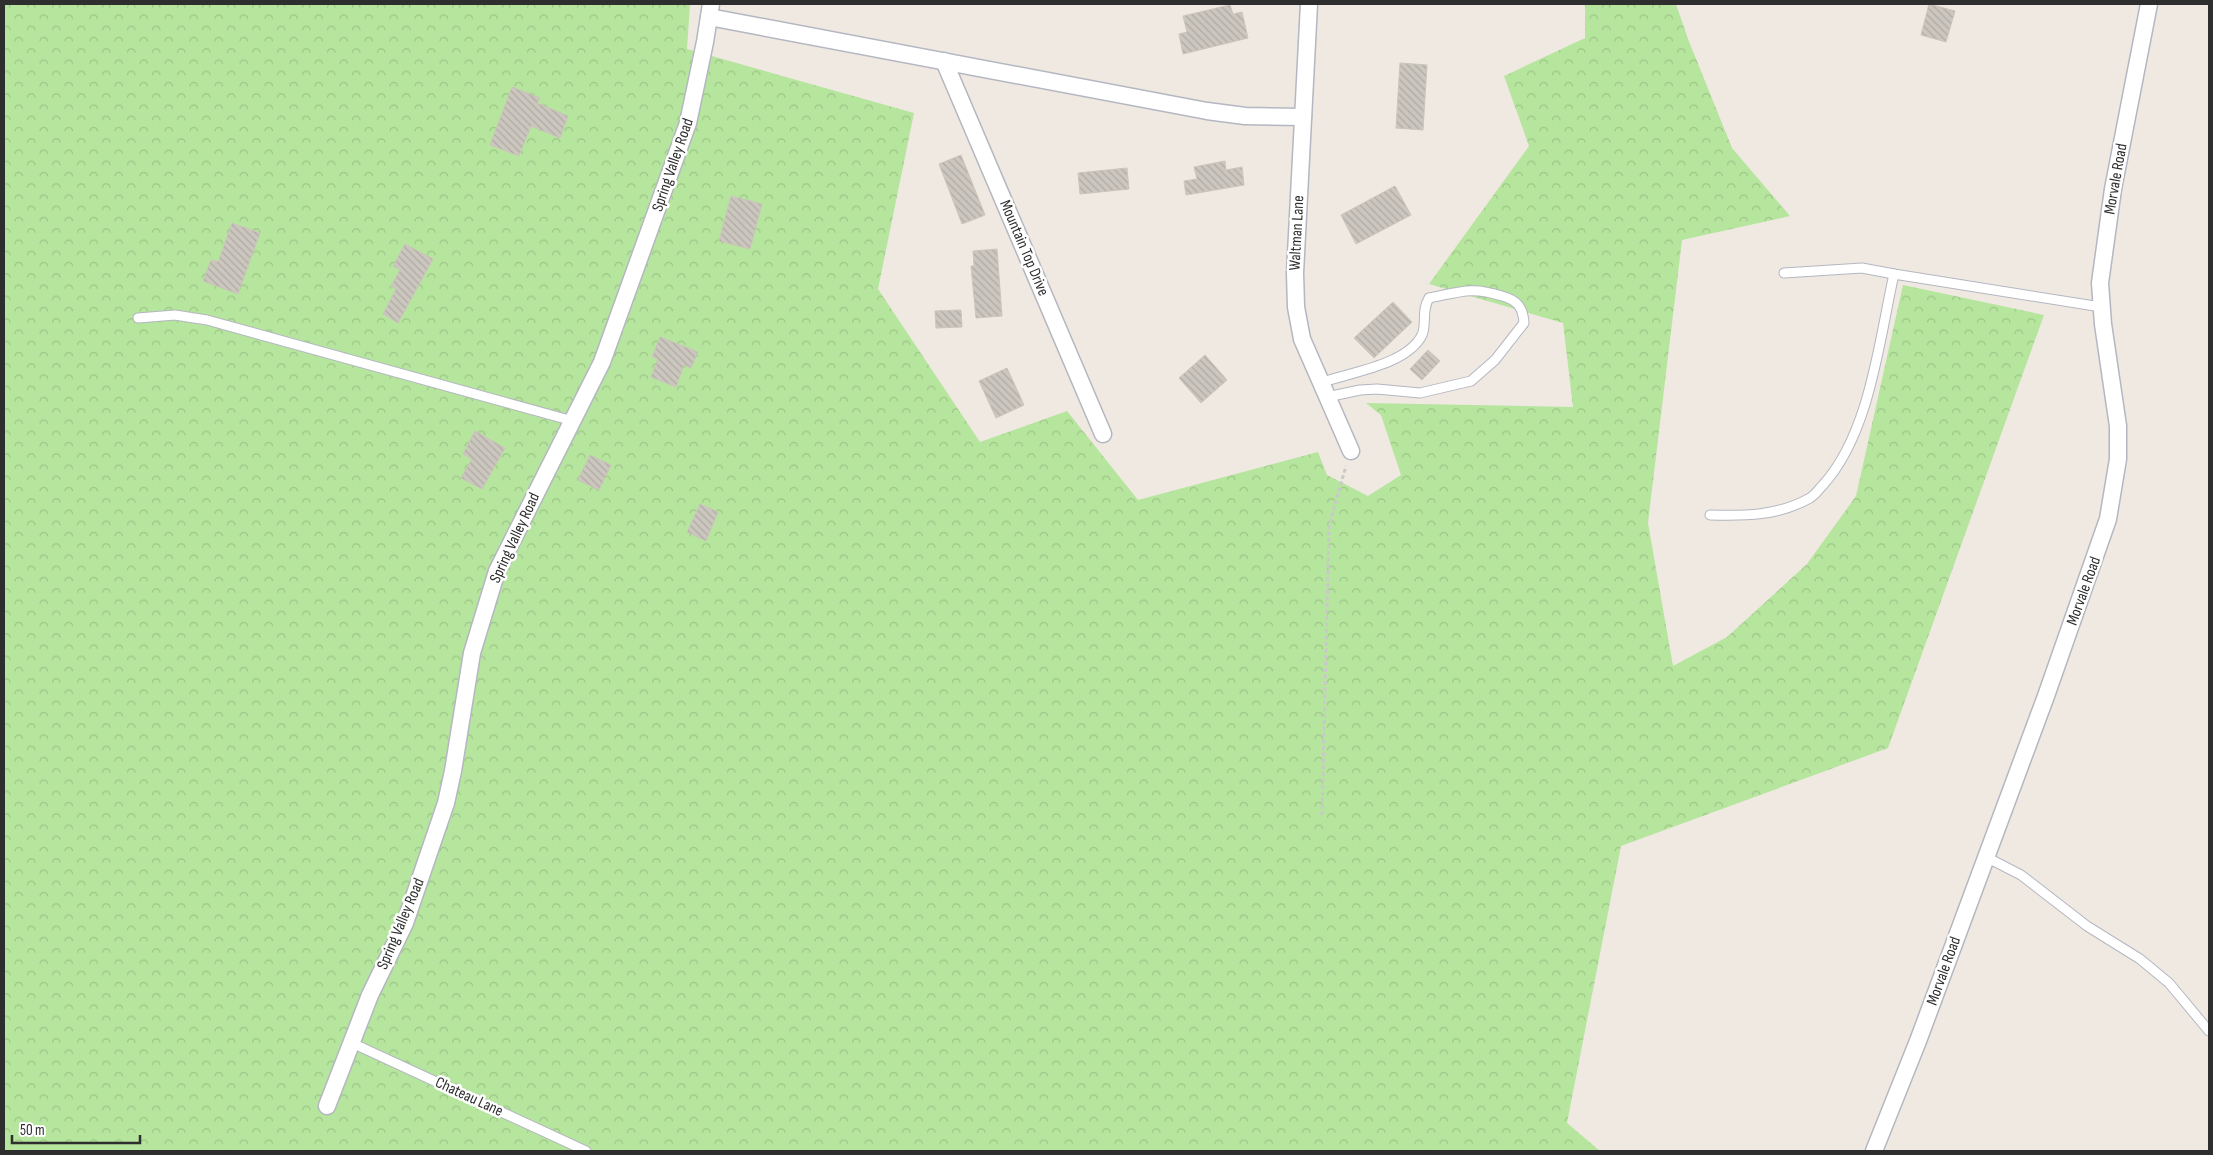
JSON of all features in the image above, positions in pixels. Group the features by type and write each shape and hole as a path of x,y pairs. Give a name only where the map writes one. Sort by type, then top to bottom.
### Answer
{"street":[{"name":"Waltman Lane","path":"1309,4 1295,272 1296,307 1302,340 1351,451"},
{"name":"Morvale Road","path":"1874,1151 1911,1061 2084,590 2110,512 2118,459 2118,426 2101,307 2102,270 2113,188 2149,4"},
{"path":"710,10 944,62 1219,113 1245,116 1303,117"},
{"name":"Spring Valley Road","path":"327,1106 370,995 408,916 446,803 454,771 472,653 494,579 597,376 616,330 688,123 710,10"},
{"name":"Mountain Top Drive","path":"944,62 1103,434"}],"lane":[{"path":"1784,273 1862,268 2101,307"},
{"path":"1710,515 1750,516 1780,512 1812,497 1836,470 1860,416 1872,374 1894,274"},
{"path":"1474,289 1487,290 1513,299 1520,307 1524,323 1518,334 1495,360 1471,381 1420,393 1378,389 1324,390 1346,374 1374,368 1402,355 1415,345 1423,333 1425,305 1429,298 1474,289"},
{"path":"138,318 175,315 207,320 573,421"},
{"path":"1986,857 2022,875 2087,926 2140,959 2169,983 2209,1031"},
{"name":"Chateau Lane","path":"352,1042 586,1151"}],"path":[{"path":"1322,815 1329,526 1334,503 1351,451"}],"green space":[{"path":"4,4 690,4 687,49 914,113 878,289 980,442 1067,411 1138,500 1318,452 1327,475 1368,496 1401,475 1381,415 1366,403 1573,407 1563,323 1429,284 1529,146 1504,76 1585,38 1585,4 1676,4 1688,39 1732,148 1790,216 1682,240 1648,523 1673,666 1727,637 1807,564 1856,496 1903,285 2044,315 1888,748 1621,846 1567,1123 1600,1151 4,1151"}],"building":[{"path":"1929,4 1955,11 1946,42 1921,35"},
{"path":"1230,5 1233,14 1242,12 1248,38 1183,54 1179,34 1187,32 1183,16"},
{"path":"1400,63 1427,65 1423,130 1396,128"},
{"path":"512,87 540,98 537,103 568,116 560,138 531,126 519,156 490,145"},
{"path":"961,155 985,215 962,224 939,164"},
{"path":"1225,161 1226,170 1242,167 1244,185 1186,195 1184,181 1197,179 1194,167"},
{"path":"1127,168 1129,189 1080,194 1078,173"},
{"path":"1395,186 1411,215 1356,244 1341,215"},
{"path":"731,196 762,204 750,249 719,241"},
{"path":"232,223 260,233 238,294 203,281 211,260 218,262"},
{"path":"405,244 433,259 398,323 383,314 396,289 391,286 400,270 393,266"},
{"path":"997,249 1002,316 976,318 971,266 974,266 973,251"},
{"path":"1393,302 1412,322 1374,358 1354,338"},
{"path":"961,310 962,327 936,328 935,311"},
{"path":"660,337 698,352 691,368 684,365 676,387 651,377 658,359 652,357"},
{"path":"1428,350 1440,361 1422,380 1410,369"},
{"path":"1205,355 1227,380 1201,403 1179,378"},
{"path":"1007,368 1024,405 996,418 979,381"},
{"path":"475,431 505,448 482,489 461,478 472,459 463,454"},
{"path":"590,455 611,465 599,490 578,480"},
{"path":"700,504 718,512 706,541 687,532"}]}
